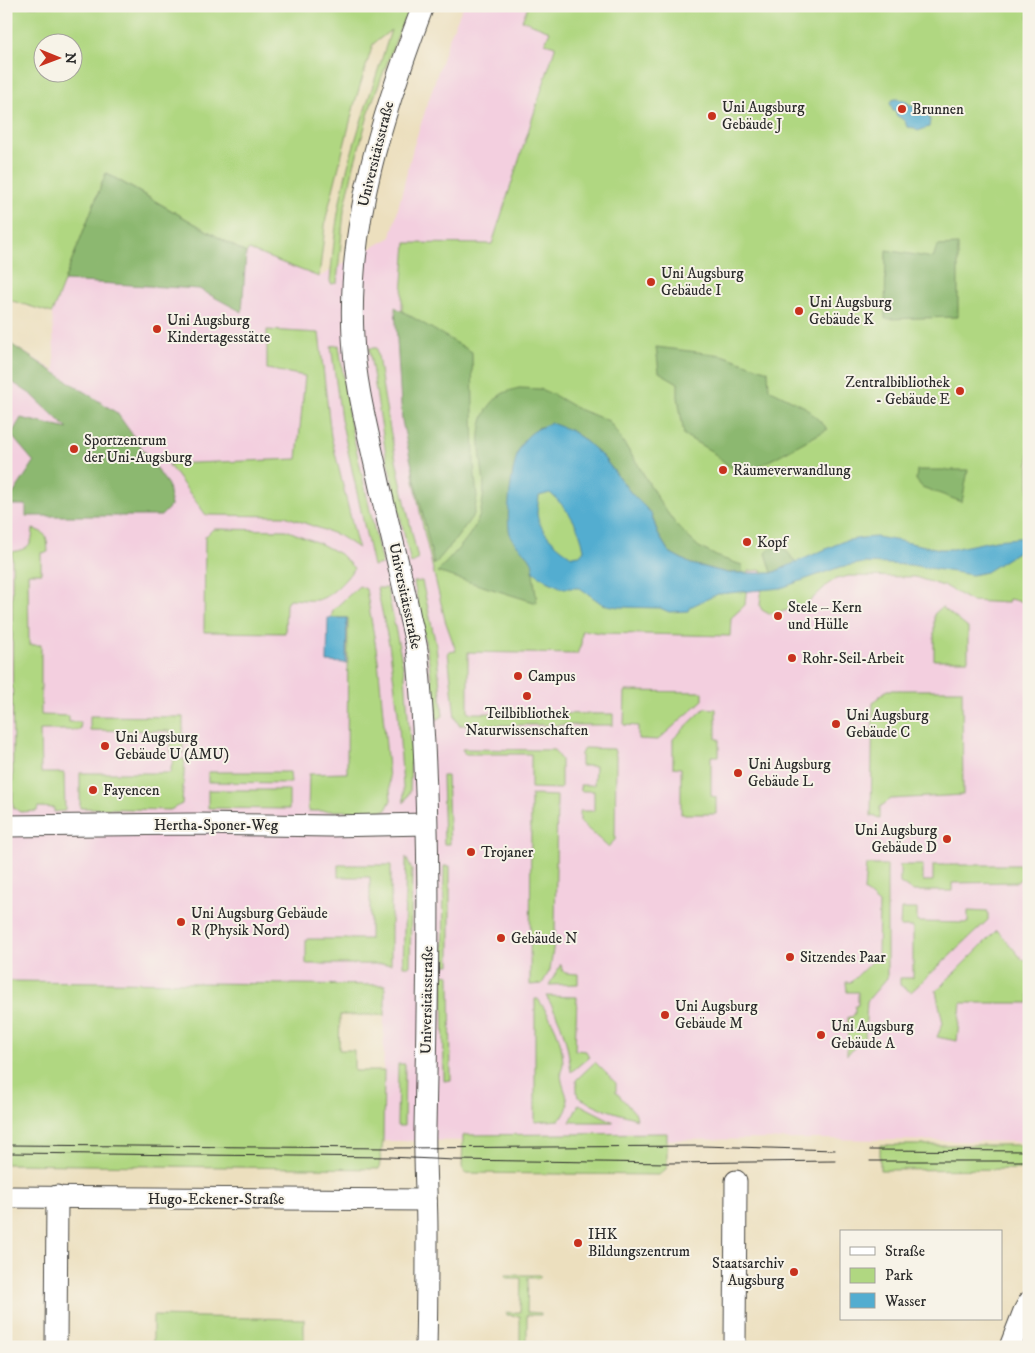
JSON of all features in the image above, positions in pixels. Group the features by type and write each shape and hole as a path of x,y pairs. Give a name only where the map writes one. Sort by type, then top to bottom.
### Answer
{"street":[{"name":"Universitätsstraße","path":"423,6 394,83 366,182 357,244 352,317 360,392 378,481 402,573 418,654 426,824 428,969 425,1135 426,1347"},
{"name":"Hertha-Sponer-Weg","path":"6,826 194,824 330,826 426,824"},
{"path":"735,1347 736,1181"},
{"name":"Hugo-Eckener-Straße","path":"6,1196 426,1200"},
{"path":"56,1347 57,1196"},
{"path":"1010,1347 1029,1302"}],"shaded area":[{"name":"Campus","path":"463,6 1029,6 1029,1142 820,1139 383,1141 384,985 6,981 6,341 55,371 52,313 106,173 246,253 249,250 319,277 391,237 413,148 448,41"}],"green space":[{"path":"6,6 420,6 404,19 371,105 354,165 344,211 337,283 331,284 330,281 343,187 359,127 391,30 373,44 355,102 326,218 319,277 249,250 246,253 106,173 52,313 6,299"},
{"path":"528,6 1029,6 1029,603 1009,599 1008,603 971,601 946,587 915,577 849,576 836,579 828,584 800,608 769,614 762,610 760,606 763,570 748,571 745,605 731,618 730,636 601,633 582,630 581,644 577,654 468,652 468,713 613,714 613,725 459,725 455,718 448,652 456,651 445,620 424,532 413,475 402,320 406,243 492,244 555,48 555,46 545,43 550,31 522,20"},
{"path":"106,173 246,253 242,312 199,289 64,281"},
{"path":"958,245 958,317 885,319 886,250 933,258 937,246"},
{"path":"395,307 472,352 474,465 477,497 474,514 434,565 402,421"},
{"path":"267,330 319,333 331,436 358,548 338,535 285,516 206,515 168,464 297,459 305,376 267,369"},
{"name":"Sportzentrum der Uni-Augsburg","path":"6,341 117,413 168,485 171,506 161,516 26,516 26,505 6,505 34,462 11,435 21,418 68,429 32,395 6,378"},
{"path":"339,345 349,417 382,564 373,566 341,419 331,346"},
{"path":"656,347 722,355 768,371 769,389 805,407 828,429 754,469 730,467 711,451 684,435 678,397 678,383 659,372"},
{"path":"369,348 377,348 400,480 418,559 411,564 386,454"},
{"path":"519,388 540,389 578,409 609,421 674,522 699,547 718,557 742,565 743,573 728,573 691,564 669,552 658,534 651,513 631,493 603,457 570,430 539,427 521,445 526,554 534,563 533,572 537,603 437,572 468,537 480,514 484,485 480,434 485,414 490,405 500,395"},
{"path":"917,470 968,470 962,502 922,487 916,480"},
{"path":"33,529 42,532 46,537 48,552 41,553 41,573 28,573 29,645 41,645 41,715 69,716 69,722 81,722 80,730 40,730 41,773 64,773 65,811 54,812 54,808 38,807 37,811 20,812 13,807 12,552 22,550 28,546 32,539"},
{"path":"213,529 286,530 340,554 354,568 338,587 321,599 289,599 286,604 285,633 204,632 205,537"},
{"path":"773,546 783,547 797,563 772,573 766,553"},
{"path":"422,581 436,645 443,716 437,720 414,582"},
{"path":"359,586 366,589 378,660 391,800 386,810 381,811 308,811 309,774 347,773 348,618 331,618 333,610"},
{"path":"377,588 387,588 405,676 411,754 410,791 404,803 398,712 389,644"},
{"path":"942,607 968,628 968,660 934,660 934,614"},
{"path":"887,690 962,690 963,795 891,799 880,807 880,818 871,816 873,702"},
{"path":"625,691 703,692 703,700 658,740 638,739 638,726 624,725"},
{"path":"705,708 716,709 716,739 719,739 719,756 711,756 711,796 716,797 716,814 681,814 681,768 673,767 673,739"},
{"path":"90,716 183,717 183,753 171,752 170,731 90,730"},
{"path":"584,748 614,749 616,756 615,840 608,847 580,822 580,811 594,811 594,791 581,791 580,785 594,785 595,766 581,766 581,754"},
{"path":"462,749 554,750 561,760 561,789 531,788 531,754 465,754"},
{"path":"185,759 182,804 170,810 80,808 80,773 170,773 173,760"},
{"path":"208,772 290,772 291,783 208,782"},
{"path":"442,776 447,776 450,844 444,844"},
{"path":"208,790 289,790 289,809 208,808"},
{"path":"531,795 557,796 555,936 550,970 542,984 530,985"},
{"path":"406,857 412,870 410,966 403,966"},
{"path":"338,865 391,865 391,964 306,964 306,939 370,939 370,877 338,877"},
{"path":"866,865 887,865 887,978 867,1001 865,1037 847,1055 848,1017 852,1017 855,1013 855,1006 858,1005 858,992 847,992 846,982 851,982 878,955 879,904 864,891"},
{"path":"900,865 923,865 923,881 933,881 933,865 1029,865 1029,872 1017,882 952,883 952,891 912,891 900,883"},
{"path":"444,866 450,866 450,965 443,965"},
{"path":"901,909 917,909 917,922 968,923 968,911 988,912 988,920 911,992 900,985 900,978 913,978 913,927 900,927"},
{"path":"997,930 1023,960 1029,961 1029,1003 961,1003 957,1041 937,1037 943,1023 936,991"},
{"path":"561,964 562,970 565,973 578,974 578,984 549,985"},
{"path":"443,974 450,975 451,1080 444,1081"},
{"path":"6,981 385,985 385,1015 340,1015 339,1050 354,1050 354,1071 384,1071 383,1141 379,1169 6,1164"},
{"path":"546,996 577,997 575,1050 586,1051 589,1057 571,1072 563,1033 552,1005"},
{"path":"535,999 538,999 552,1022 561,1045 563,1063 561,1074 568,1103 564,1114 559,1120 535,1122"},
{"path":"595,1062 616,1083 616,1092 636,1114 637,1119 601,1108 578,1097 576,1080"},
{"path":"398,1064 405,1064 404,1126 397,1126"},
{"path":"579,1104 614,1122 570,1122"},
{"path":"667,1133 667,1168 659,1175 465,1173 462,1167 463,1136 465,1135"},
{"path":"880,1145 1029,1145 1029,1169 880,1170"},
{"path":"506,1275 540,1275 540,1278 528,1278 527,1312 541,1313 541,1315 527,1315 527,1342 541,1343 541,1345 527,1345 527,1347 507,1345 507,1343 520,1342 520,1316 507,1315 506,1313 520,1312 521,1278 506,1278"},
{"path":"153,1316 304,1319 304,1347 153,1347"}],"water":[{"path":"896,99 904,100 913,107 925,109 930,120 929,127 918,131 915,128 907,127 905,121 896,115 896,111 893,111 890,103"},
{"path":"551,423 570,430 603,457 631,493 651,513 658,534 669,552 691,564 728,573 772,573 844,541 876,537 940,549 953,549 996,540 1029,537 1029,548 1022,549 986,572 972,575 910,565 864,563 840,567 781,588 718,594 690,607 688,611 669,612 660,608 618,607 602,604 580,588 562,588 534,572 531,560 515,543 510,534 509,502 512,476 518,453 527,437 534,431","holes":["550,493 568,512 580,533 584,550 580,555 572,556 561,548 541,526 537,513 539,496"]},
{"path":"328,618 347,618 346,663 327,662"}],"tram line":[{"path":"6,1145 391,1148 702,1146 835,1150"},
{"path":"870,1150 1029,1151"},
{"path":"6,1153 390,1157 454,1160 669,1163 835,1161"},
{"path":"870,1161 1029,1161"}],"place":[{"name":"Brunnen","path":"902,109"},
{"name":"Uni Augsburg Gebäude J","path":"712,116"},
{"name":"Uni Augsburg Gebäude I","path":"651,282"},
{"name":"Uni Augsburg Gebäude K","path":"799,311"},
{"name":"Uni Augsburg Kindertagesstätte","path":"157,329"},
{"name":"Zentralbibliothek - Gebäude E","path":"960,391"},
{"name":"Sportzentrum der Uni-Augsburg","path":"74,449"},
{"name":"Räumeverwandlung","path":"723,470"},
{"name":"Kopf","path":"747,542"},
{"name":"Stele – Kern und Hülle","path":"778,616"},
{"name":"Rohr-Seil-Arbeit","path":"792,658"},
{"name":"Campus","path":"518,676"},
{"name":"Teilbibliothek Naturwissenschaften","path":"527,696"},
{"name":"Uni Augsburg Gebäude C","path":"836,724"},
{"name":"Uni Augsburg Gebäude U (AMU)","path":"105,746"},
{"name":"Uni Augsburg Gebäude L","path":"738,773"},
{"name":"Fayencen","path":"93,790"},
{"name":"Uni Augsburg Gebäude D","path":"947,839"},
{"name":"Trojaner","path":"471,852"},
{"name":"Uni Augsburg Gebäude R (Physik Nord)","path":"181,922"},
{"name":"Gebäude N","path":"501,938"},
{"name":"Sitzendes Paar","path":"790,957"},
{"name":"Uni Augsburg Gebäude M","path":"665,1015"},
{"name":"Uni Augsburg Gebäude A","path":"821,1035"},
{"name":"IHK Bildungszentrum","path":"578,1243"},
{"name":"Staatsarchiv Augsburg","path":"794,1272"}]}
